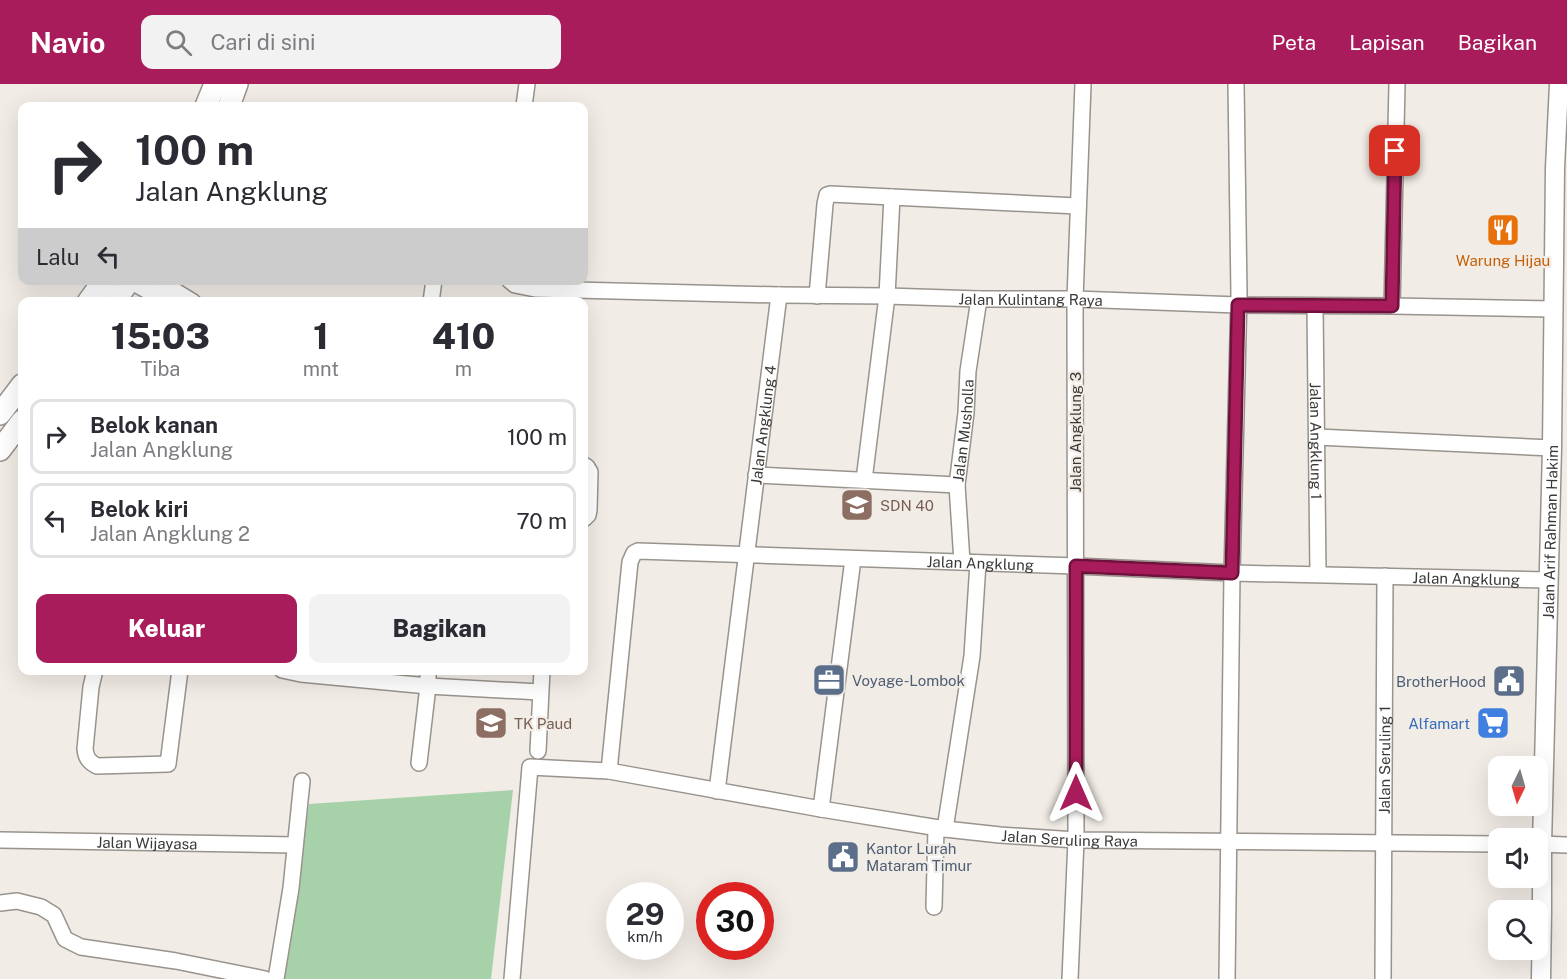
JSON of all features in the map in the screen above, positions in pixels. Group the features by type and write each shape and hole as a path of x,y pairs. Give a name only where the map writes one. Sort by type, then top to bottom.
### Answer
{"main road":[{"path":"208,102 215,84"},
{"path":"230,102 237,84"},
{"path":"118,297 127,285"},
{"path":"0,414 18,391"}],"street":[{"path":"525,102 527,84"},
{"name":"Jalan Angklung 3","path":"1071,979 1076,840 1075,298 1083,84"},
{"path":"1227,979 1238,300 1236,84"},
{"path":"1392,306 1397,84"},
{"name":"Jalan Arif Rahman Hakim","path":"1540,828 1558,299 1555,168 1559,84"},
{"path":"818,296 827,195 1077,206"},
{"path":"864,480 887,296 892,197"},
{"path":"137,285 158,297"},
{"path":"164,285 185,297"},
{"name":"Jalan Kulintang Raya","path":"515,285 535,289 818,296 1238,300 1315,307 1558,299"},
{"name":"Jalan Angklung 4","path":"717,791 779,295"},
{"name":"Jalan Musholla","path":"962,562 957,485 966,413 968,371 979,299"},
{"name":"Jalan Angklung 1","path":"1315,307 1318,574"},
{"path":"1317,437 1552,448"},
{"path":"588,467 590,471 588,515"},
{"path":"756,476 957,485"},
{"name":"Jalan Angklung","path":"609,771 630,562 634,553 643,550 1232,573 1548,580"},
{"path":"821,809 853,559"},
{"path":"934,907 941,828 972,656 978,563"},
{"name":"Jalan Seruling 1","path":"1383,979 1385,576"},
{"path":"94,675 85,748 86,757 97,766 168,764 179,675"},
{"path":"329,675 428,686 540,692"},
{"path":"419,763 428,675"},
{"path":"538,751 542,675"},
{"name":"Jalan Seruling Raya","path":"513,979 530,767 609,771 821,809 1000,835 1076,840 1230,842 1385,839 1488,844"},
{"path":"276,979 291,888 302,781"},
{"name":"Jalan Wijayasa","path":"0,840 295,845"},
{"path":"1548,844 1567,845"},
{"name":"Jalan Arif Rahman Hakim","path":"1541,888 1541,979"},
{"path":"0,903 17,901 41,907 54,915 65,939 81,947 176,961 265,979"}],"green space":[{"path":"513,790 491,979 283,979 309,804"}],"place":[{"name":"Warung Hijau","path":"1503,230"},
{"name":"SDN 40","path":"857,505"},
{"name":"Voyage-Lombok","path":"829,680"},
{"name":"BrotherHood","path":"1509,681"},
{"name":"TK Paud","path":"491,723"},
{"name":"Alfamart","path":"1493,723"},
{"name":"Kantor Lurah Mataram Timur","path":"843,857"}],"route":[{"path":"1076,793 1076,566 1232,573 1238,305 1392,306 1395,151"}]}
